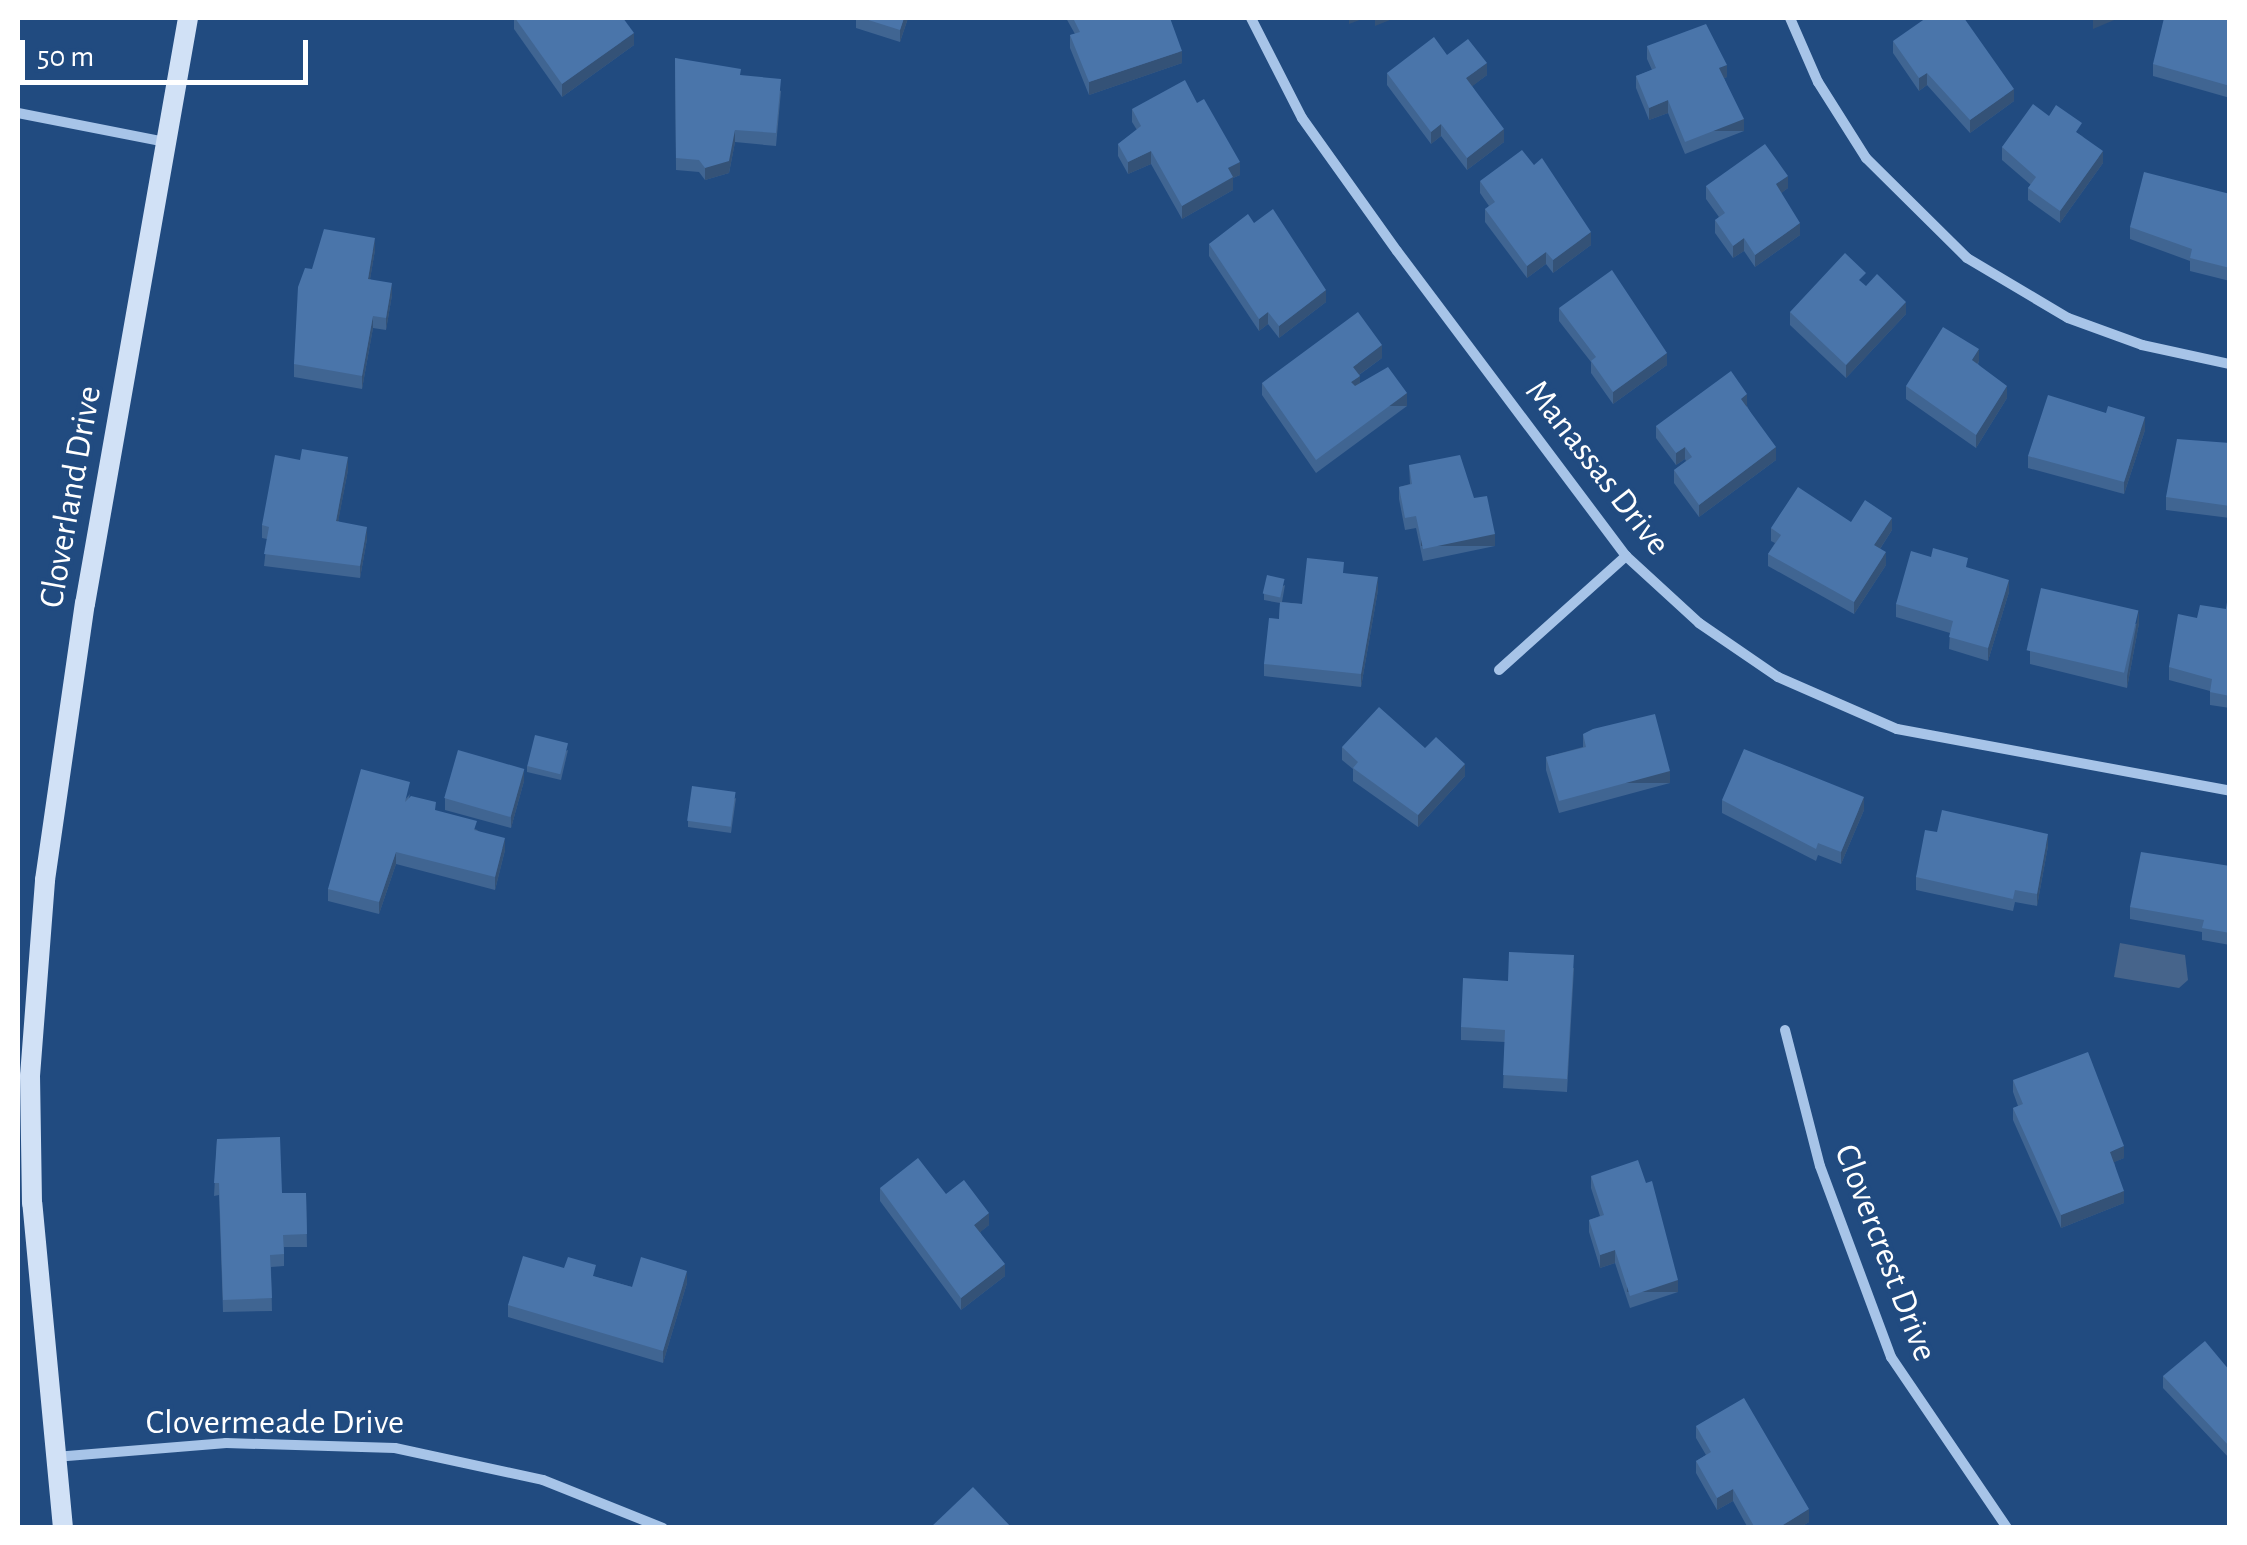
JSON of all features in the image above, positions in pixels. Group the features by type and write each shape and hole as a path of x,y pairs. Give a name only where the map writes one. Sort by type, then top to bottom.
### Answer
{"main road":[{"name":"Cloverland Drive","path":"62,1528 32,1203 30,1076 44,880 188,18"}],"street":[{"name":"Manassas Drive","path":"1251,18 1274,70 1331,161 1626,556 1740,653 1858,715 1938,738 2230,790"},
{"path":"1790,18 1818,82 1866,158 1967,258 2068,318 2142,345 2230,364"},
{"path":"18,113 166,142"},
{"path":"1499,670 1626,556"},
{"name":"Clovercrest Drive","path":"1785,1030 1837,1220 1891,1357 2007,1528"},
{"name":"Clovermeade Drive","path":"54,1457 226,1443 395,1448 543,1480 662,1528"}],"water":[{"path":"2120,943 2185,955 2188,980 2179,988 2114,977"}],"building":[{"path":"515,18 623,18 634,33 562,84"},
{"path":"862,18 904,18 900,30"},
{"path":"1073,18 1170,18 1182,51 1089,82 1070,35 1080,32"},
{"path":"1926,18 1964,18 2014,89 1970,120 1927,73 1919,78 1893,41"},
{"path":"2164,18 2230,19 2230,86 2153,64"},
{"path":"1706,24 1727,65 1719,68 1744,119 1685,142 1668,100 1649,108 1636,76 1656,68 1647,46"},
{"path":"1434,37 1447,55 1468,39 1487,63 1466,78 1504,129 1467,158 1441,124 1431,132 1387,73"},
{"path":"675,58 741,69 740,75 781,79 776,133 735,130 729,161 705,168 699,160 676,158"},
{"path":"1185,80 1197,103 1204,99 1240,162 1228,168 1233,177 1182,206 1151,151 1128,162 1118,144 1141,126 1132,109"},
{"path":"2033,104 2049,116 2056,105 2082,123 2076,132 2103,151 2060,211 2028,188 2036,177 2002,147"},
{"path":"1765,144 1788,176 1776,184 1800,223 1755,255 1744,238 1733,246 1715,220 1725,213 1706,186"},
{"path":"1522,150 1534,165 1542,158 1591,232 1553,260 1546,252 1527,266 1485,209 1495,202 1480,181"},
{"path":"2144,172 2230,194 2230,268 2190,258 2192,249 2130,227"},
{"path":"1273,209 1326,290 1279,326 1268,312 1259,319 1209,244 1248,214 1254,223"},
{"path":"324,229 375,238 368,279 392,283 386,318 373,316 362,376 294,364 298,287 305,268 312,269"},
{"path":"1845,253 1866,273 1859,280 1866,286 1877,274 1906,302 1846,365 1790,312"},
{"path":"1612,270 1667,353 1613,392 1591,361 1596,357 1559,308"},
{"path":"1358,312 1382,345 1353,367 1360,376 1351,382 1355,386 1388,367 1407,393 1316,460 1262,383"},
{"path":"1943,327 1979,349 1972,360 2007,386 1976,435 1906,386"},
{"path":"1731,371 1747,394 1741,399 1776,447 1699,505 1674,470 1692,457 1685,447 1676,453 1656,426"},
{"path":"2048,395 2106,413 2108,406 2145,417 2124,482 2028,456"},
{"path":"2177,439 2230,443 2230,506 2166,497"},
{"path":"302,449 348,457 336,521 367,527 360,566 264,554 269,527 262,525 275,455 300,460"},
{"path":"1460,455 1474,498 1487,496 1495,534 1423,549 1416,516 1405,518 1399,487 1412,484 1409,465"},
{"path":"1798,487 1851,522 1865,500 1892,518 1874,545 1886,552 1854,602 1768,554 1781,535 1771,528"},
{"path":"1933,548 1968,558 1966,567 2009,580 1988,648 1949,637 1953,621 1896,604 1911,551 1931,557"},
{"path":"1307,558 1344,562 1343,573 1378,577 1361,674 1264,664 1269,618 1279,619 1280,602 1302,604"},
{"path":"1267,575 1285,579 1280,598 1263,594"},
{"path":"2041,588 2138,610 2124,673 2027,650"},
{"path":"2228,595 2230,696 2210,692 2212,679 2169,667 2178,614 2197,618 2200,605 2226,609"},
{"path":"1379,707 1425,748 1436,737 1465,764 1418,815 1353,768 1358,762 1342,747"},
{"path":"1655,714 1670,771 1559,801 1546,757 1586,747 1583,734 1593,729"},
{"path":"535,735 568,743 560,774 527,766"},
{"path":"1744,749 1864,797 1841,852 1818,843 1816,849 1722,800"},
{"path":"458,750 524,769 511,817 444,798"},
{"path":"361,769 410,782 405,802 411,796 436,802 435,810 477,821 474,830 505,838 495,877 396,852 379,902 328,889"},
{"path":"692,786 736,792 731,827 687,821"},
{"path":"1942,810 2048,834 2037,894 2015,890 2013,899 1916,877 1925,830 1937,832"},
{"path":"2141,852 2230,866 2230,933 2202,928 2204,920 2130,907"},
{"path":"1509,952 1574,955 1567,1079 1503,1075 1505,1030 1461,1027 1463,978 1508,981"},
{"path":"2088,1052 2124,1146 2110,1152 2124,1191 2061,1215 2013,1108 2023,1104 2013,1080"},
{"path":"280,1137 282,1193 306,1193 307,1234 283,1235 284,1254 270,1255 272,1298 223,1300 219,1183 214,1183 217,1139"},
{"path":"918,1158 946,1194 964,1180 989,1213 974,1225 1005,1264 961,1298 880,1188"},
{"path":"1638,1160 1646,1183 1652,1181 1678,1280 1630,1296 1615,1250 1600,1255 1589,1220 1604,1215 1591,1176"},
{"path":"523,1256 564,1268 568,1257 596,1265 593,1276 632,1287 641,1257 687,1271 663,1351 508,1305"},
{"path":"2205,1341 2230,1371 2230,1447 2163,1376"},
{"path":"1744,1398 1809,1509 1778,1528 1755,1528 1733,1489 1717,1498 1696,1461 1711,1452 1696,1426"},
{"path":"973,1487 1012,1528 930,1528"}]}
